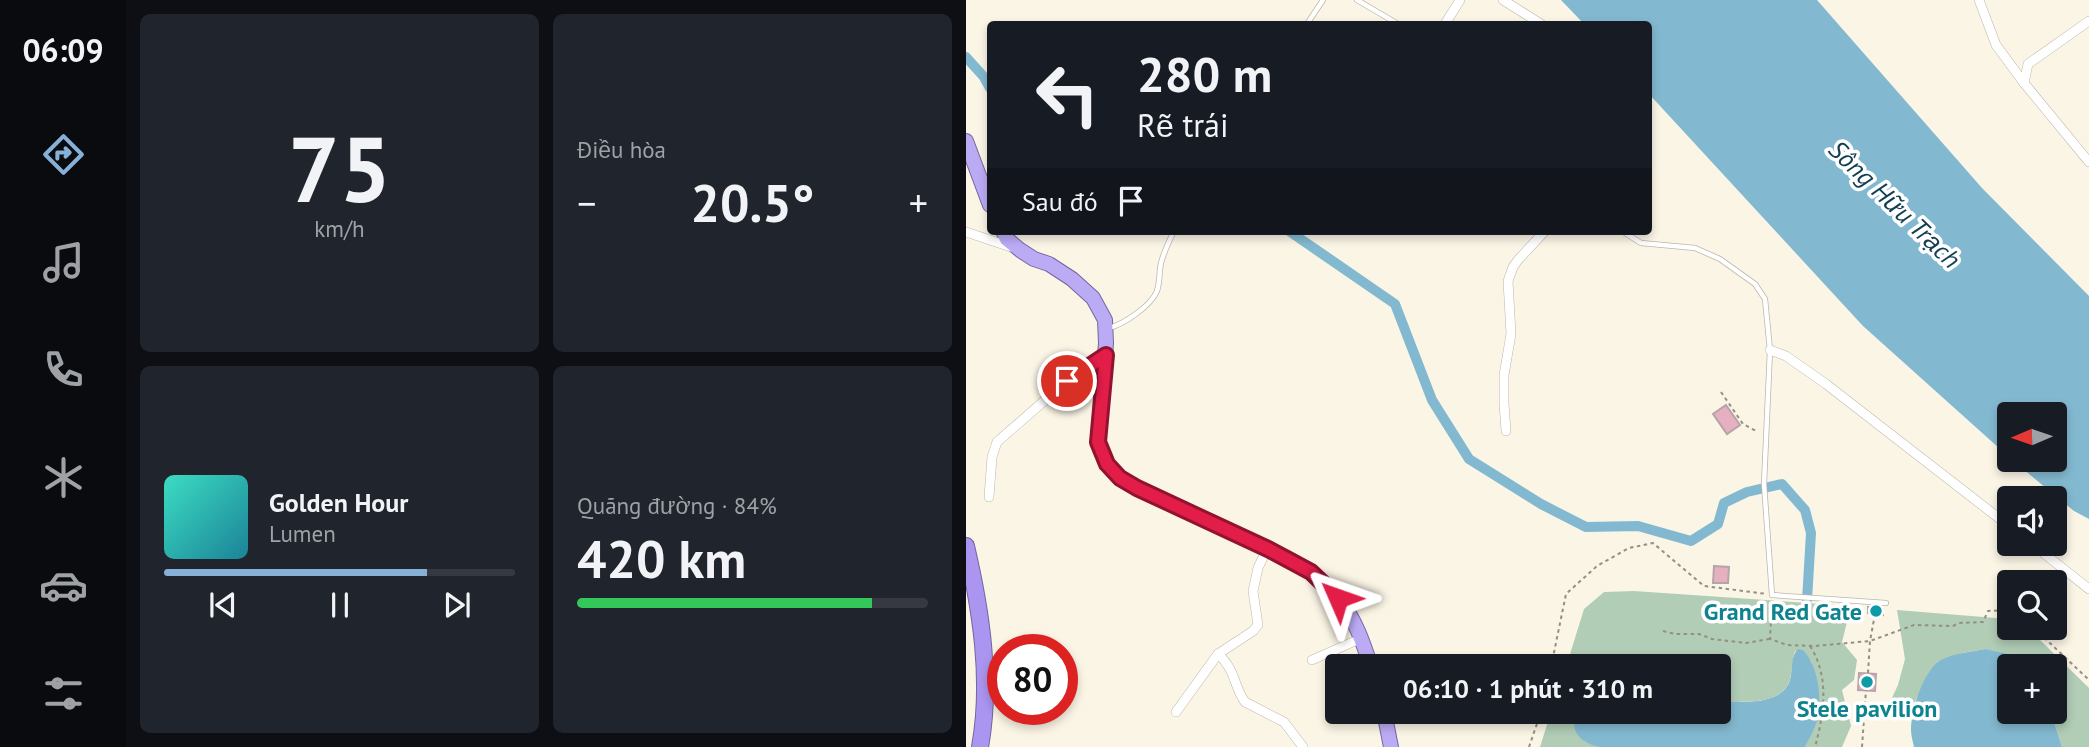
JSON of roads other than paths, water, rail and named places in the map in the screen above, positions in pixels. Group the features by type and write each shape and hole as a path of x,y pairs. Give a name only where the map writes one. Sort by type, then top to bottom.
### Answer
{"highway":[{"path":"966,141 987,197"},
{"path":"1005,235 1020,250 1072,279 1093,298 1105,320 1106,355 1098,442 1107,464 1120,478 1137,488 1311,572 1338,598 1362,638 1366,654"},
{"path":"966,546 980,619 985,682 981,747"},
{"path":"966,583 973,622 978,682 973,747"},
{"path":"1386,724 1391,747"}],"street":[{"path":"1447,21 1460,0"},
{"path":"1503,0 1536,21"},
{"path":"1979,0 1996,45 2089,163"},
{"path":"2024,83 2028,64 2089,21"},
{"path":"966,232 1020,250"},
{"path":"1506,432 1504,375 1511,334 1508,281 1518,260 1541,235"},
{"path":"1770,350 1786,356 1826,384 1997,517"},
{"path":"989,497 992,457 997,442 1067,381 1106,355"},
{"path":"1176,712 1218,654 1258,625 1253,591 1258,568 1268,549"},
{"path":"2047,556 2089,589"},
{"path":"1312,660 1362,638"},
{"path":"1218,654 1231,670 1245,702 1284,722 1303,747"}],"lane":[{"path":"1309,21 1323,0"},
{"path":"1357,0 1393,21"},
{"path":"1106,329 1126,321 1157,293 1161,264 1172,235"},
{"path":"1628,235 1641,243 1695,248 1720,258 1755,284 1765,299 1770,350 1764,484 1772,595 1886,603"}],"water":[{"name":"Sông Hữu Trạch","path":"1561,0 1817,0 1982,188 2089,296 2089,519 2067,505 2067,486 2044,486 2027,472 2067,472 2067,402 1997,402 1997,446 1863,326 1652,97 1652,21 1581,21"},
{"path":"1798,649 1803,650 1808,657 1816,674 1819,693 1817,721 1805,747 1599,747 1578,736 1574,726 1731,724 1731,702 1769,699 1785,689 1790,680 1794,656"},
{"path":"1985,649 2006,654 1997,654 1997,724 2055,724 2062,747 1914,747 1911,730 1919,692 1935,665 1957,654"}],"waterway":[{"path":"966,57 987,82"},
{"path":"1295,235 1395,304 1432,400 1469,459 1541,504 1586,527 1638,526 1691,541 1718,524 1724,503 1747,492 1782,484 1805,510 1811,533 1807,600"}],"place":[{"name":"Grand Red Gate","path":"1876,611"},
{"name":"Stele pavilion","path":"1867,682"}]}
